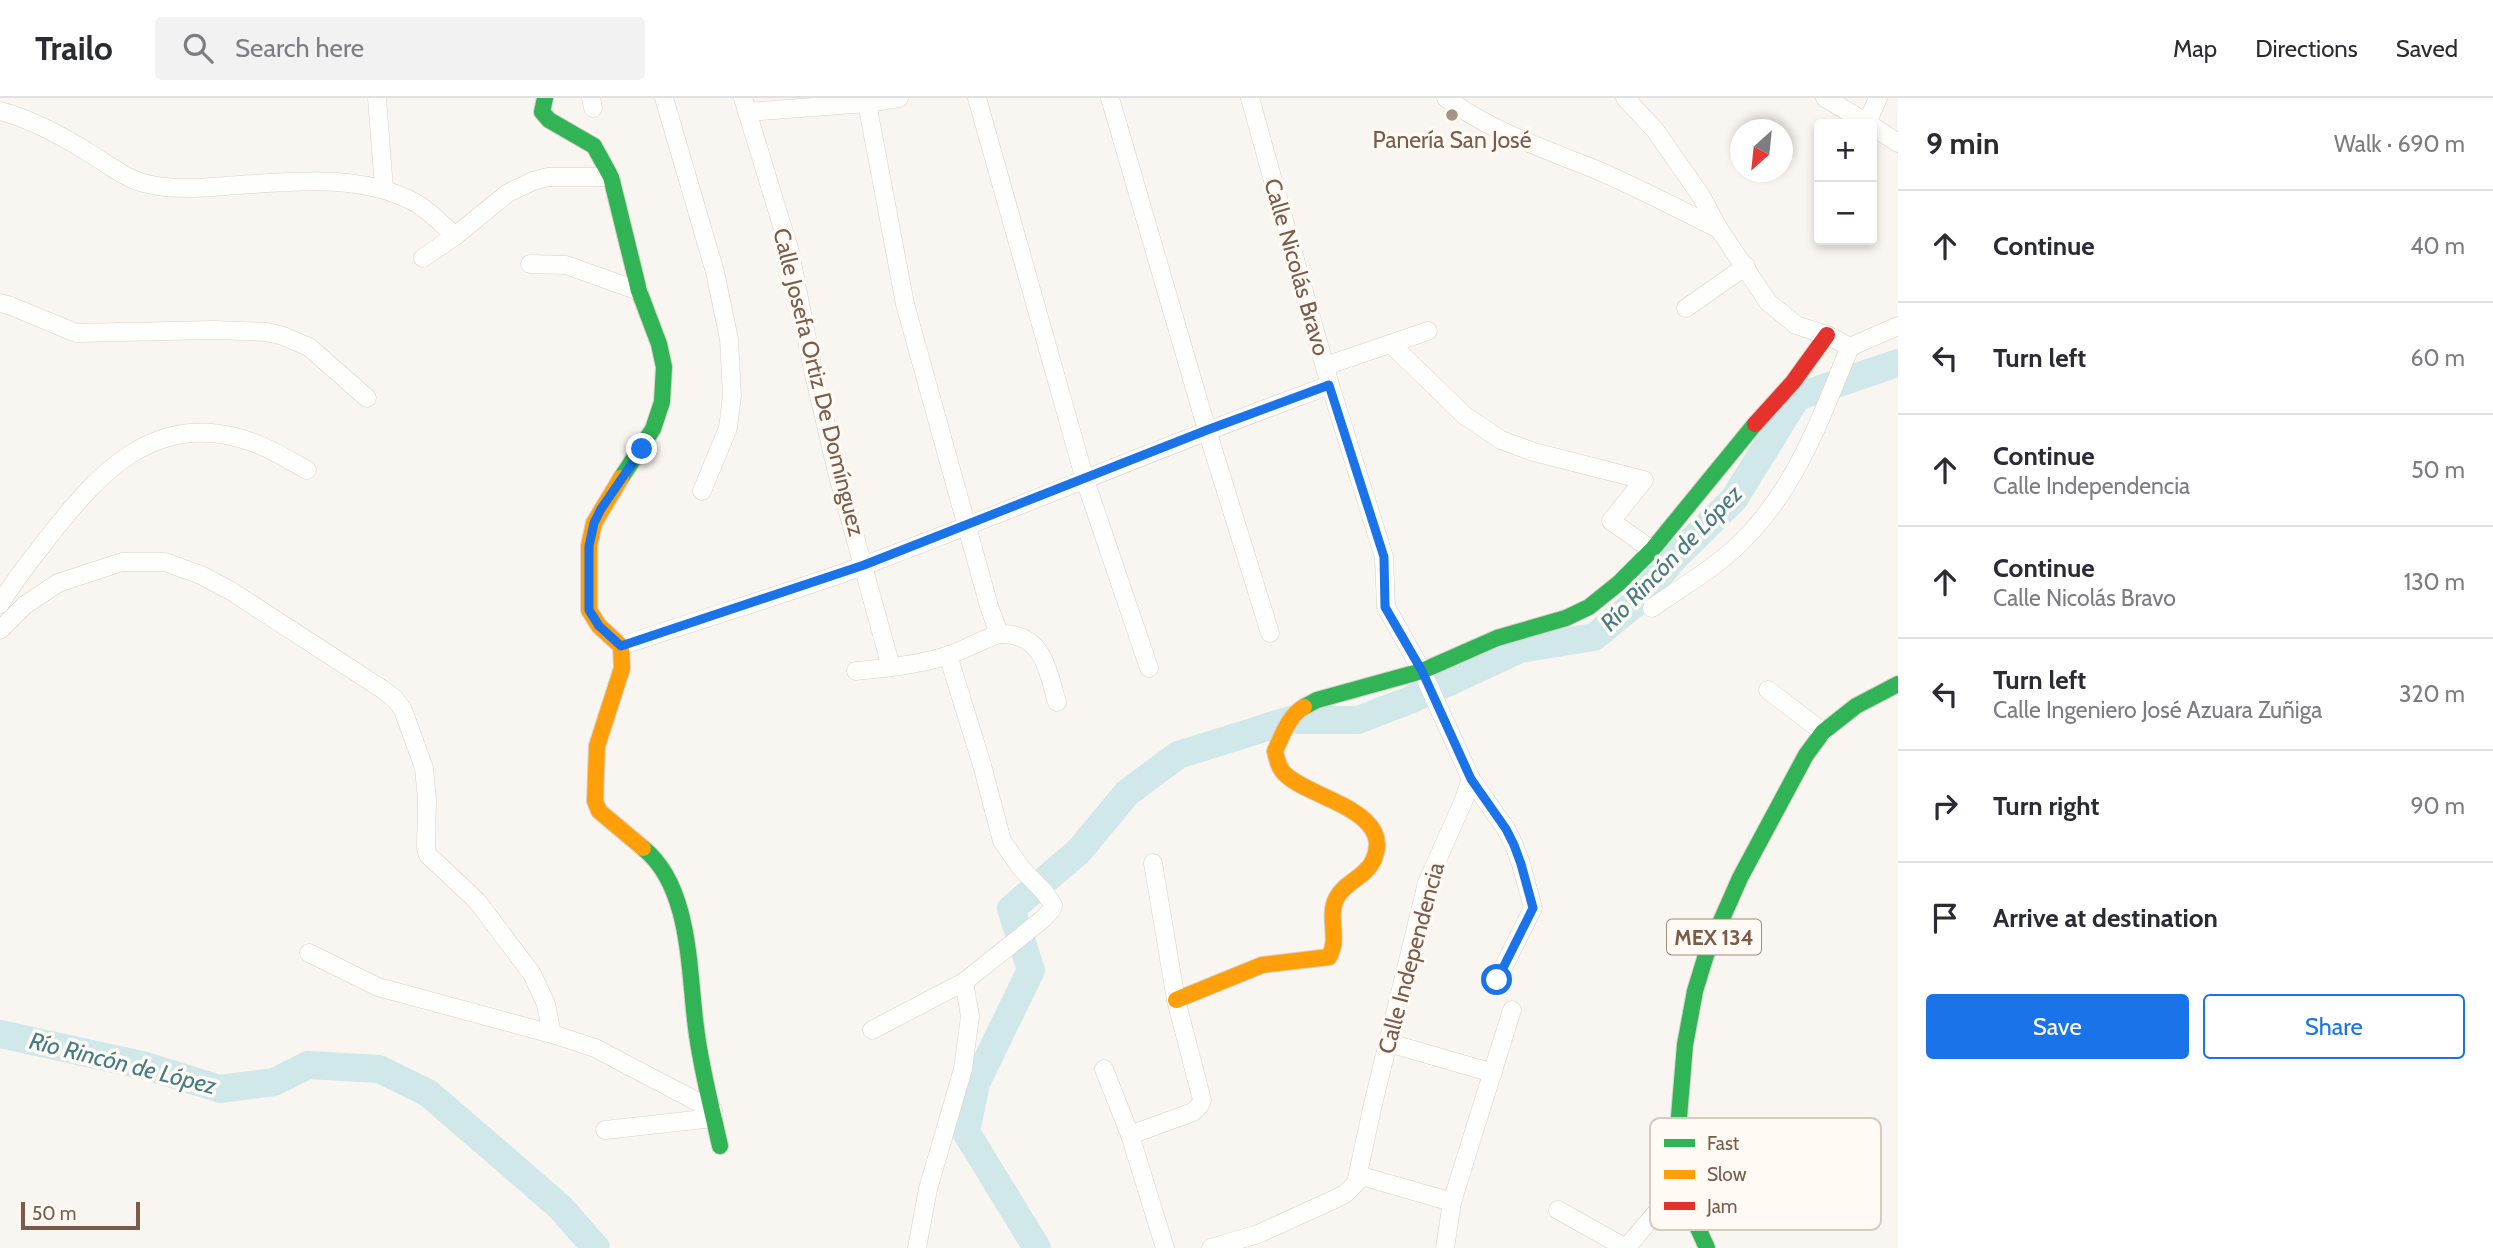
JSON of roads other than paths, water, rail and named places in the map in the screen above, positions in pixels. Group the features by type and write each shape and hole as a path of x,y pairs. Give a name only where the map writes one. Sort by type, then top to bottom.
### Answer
{"street":[{"path":"377,98 384,189"},
{"path":"545,98 542,111 549,120 594,146 611,177 639,290 659,344 664,367 662,402 653,429 601,509 594,523 589,546 589,610 599,626 621,646 622,657 620,676 597,746 595,801 599,811 653,857 664,871 675,898 685,931 698,1037 720,1146"},
{"path":"664,98 715,272 729,339 732,396 728,428 702,491"},
{"path":"745,105 867,103 899,98"},
{"path":"977,98 1085,480 1149,668"},
{"path":"1110,98 1207,430 1270,633"},
{"name":"Calle Nicolás Bravo","path":"1250,98 1329,385 1384,557 1385,607 1422,671"},
{"path":"1446,98 1470,116 1499,130 1601,172 1719,229"},
{"path":"1625,98 1655,130 1701,196 1719,229 1768,302 1796,325 1827,335 1850,347"},
{"path":"1825,98 1861,119"},
{"path":"1871,119 1878,98"},
{"path":"867,103 905,304 999,634"},
{"name":"Calle Josefa Ortiz De Domínguez","path":"745,105 790,252 818,394 891,667"},
{"path":"0,111 45,127 124,175 149,184 202,188 340,182 384,189 425,209 455,236"},
{"path":"1877,129 1898,143"},
{"path":"423,258 508,193 533,181 548,177 611,177"},
{"path":"530,264 566,265 639,290"},
{"path":"1686,308 1746,266"},
{"path":"0,303 76,333 224,330 267,332 283,336 309,348 367,398"},
{"path":"1652,608 1726,556 1763,520 1796,473 1850,347 1898,326"},
{"path":"1325,366 1428,331"},
{"path":"1177,1000 1262,965 1279,961 1324,959 1332,954 1334,901 1368,872 1377,852 1374,831 1357,815 1294,782 1284,773 1275,751 1286,727 1299,709 1317,700 1422,671 1497,638 1566,618 1589,607 1619,583 1652,550 1754,425 1793,382 1827,335"},
{"path":"1391,344 1464,415 1501,440 1534,452 1644,480 1611,521 1652,550"},
{"path":"621,646 864,565 1329,385"},
{"path":"0,604 10,586 81,495 121,459 162,438 192,434 237,437 272,451 307,470"},
{"path":"0,630 25,605 58,583 122,562 164,562 201,575 231,591 388,694 403,710 424,768 428,855 477,901 532,974 546,1004 552,1034"},
{"path":"856,671 948,655 999,634 1026,639 1039,650 1046,663 1057,702"},
{"path":"872,1030 964,982 1043,919 1053,905 1002,841 948,655"},
{"path":"1422,671 1471,779 1514,845 1533,904 1497,980"},
{"name":"MEX 134","path":"1679,1118 1685,1045 1695,991 1718,926 1740,878 1806,755 1823,732 1856,706 1898,684"},
{"path":"1768,690 1823,732"},
{"name":"Calle Independencia","path":"1358,1175 1427,883 1464,802 1471,779"},
{"path":"1130,1135 1193,1112 1200,1105 1202,1094 1177,1000 1153,863"},
{"path":"309,953 378,987 595,1048 713,1114"},
{"path":"917,1248 928,1189 963,1069 970,1016 964,982"},
{"path":"1445,1248 1452,1202 1512,1010"},
{"path":"1389,1043 1493,1073"},
{"path":"1104,1069 1130,1135 1166,1248"},
{"path":"605,1130 713,1114"},
{"path":"1211,1248 1261,1241 1345,1194 1356,1184 1358,1175 1452,1202"},
{"path":"1558,1210 1626,1248 1650,1220"}],"waterway":[{"name":"Río Rincón de López","path":"1037,1248 966,1132 976,1083 1031,970 1011,909 1079,851 1127,793 1178,755 1290,720 1358,720 1410,700 1520,649 1594,637 1634,604 1677,555 1734,499 1797,397 1898,363"},
{"name":"Río Rincón de López","path":"0,1034 146,1066 220,1089 274,1082 308,1065 379,1069 428,1093 560,1207 596,1248"}],"place":[{"name":"Panería San José","path":"1452,115"}]}
